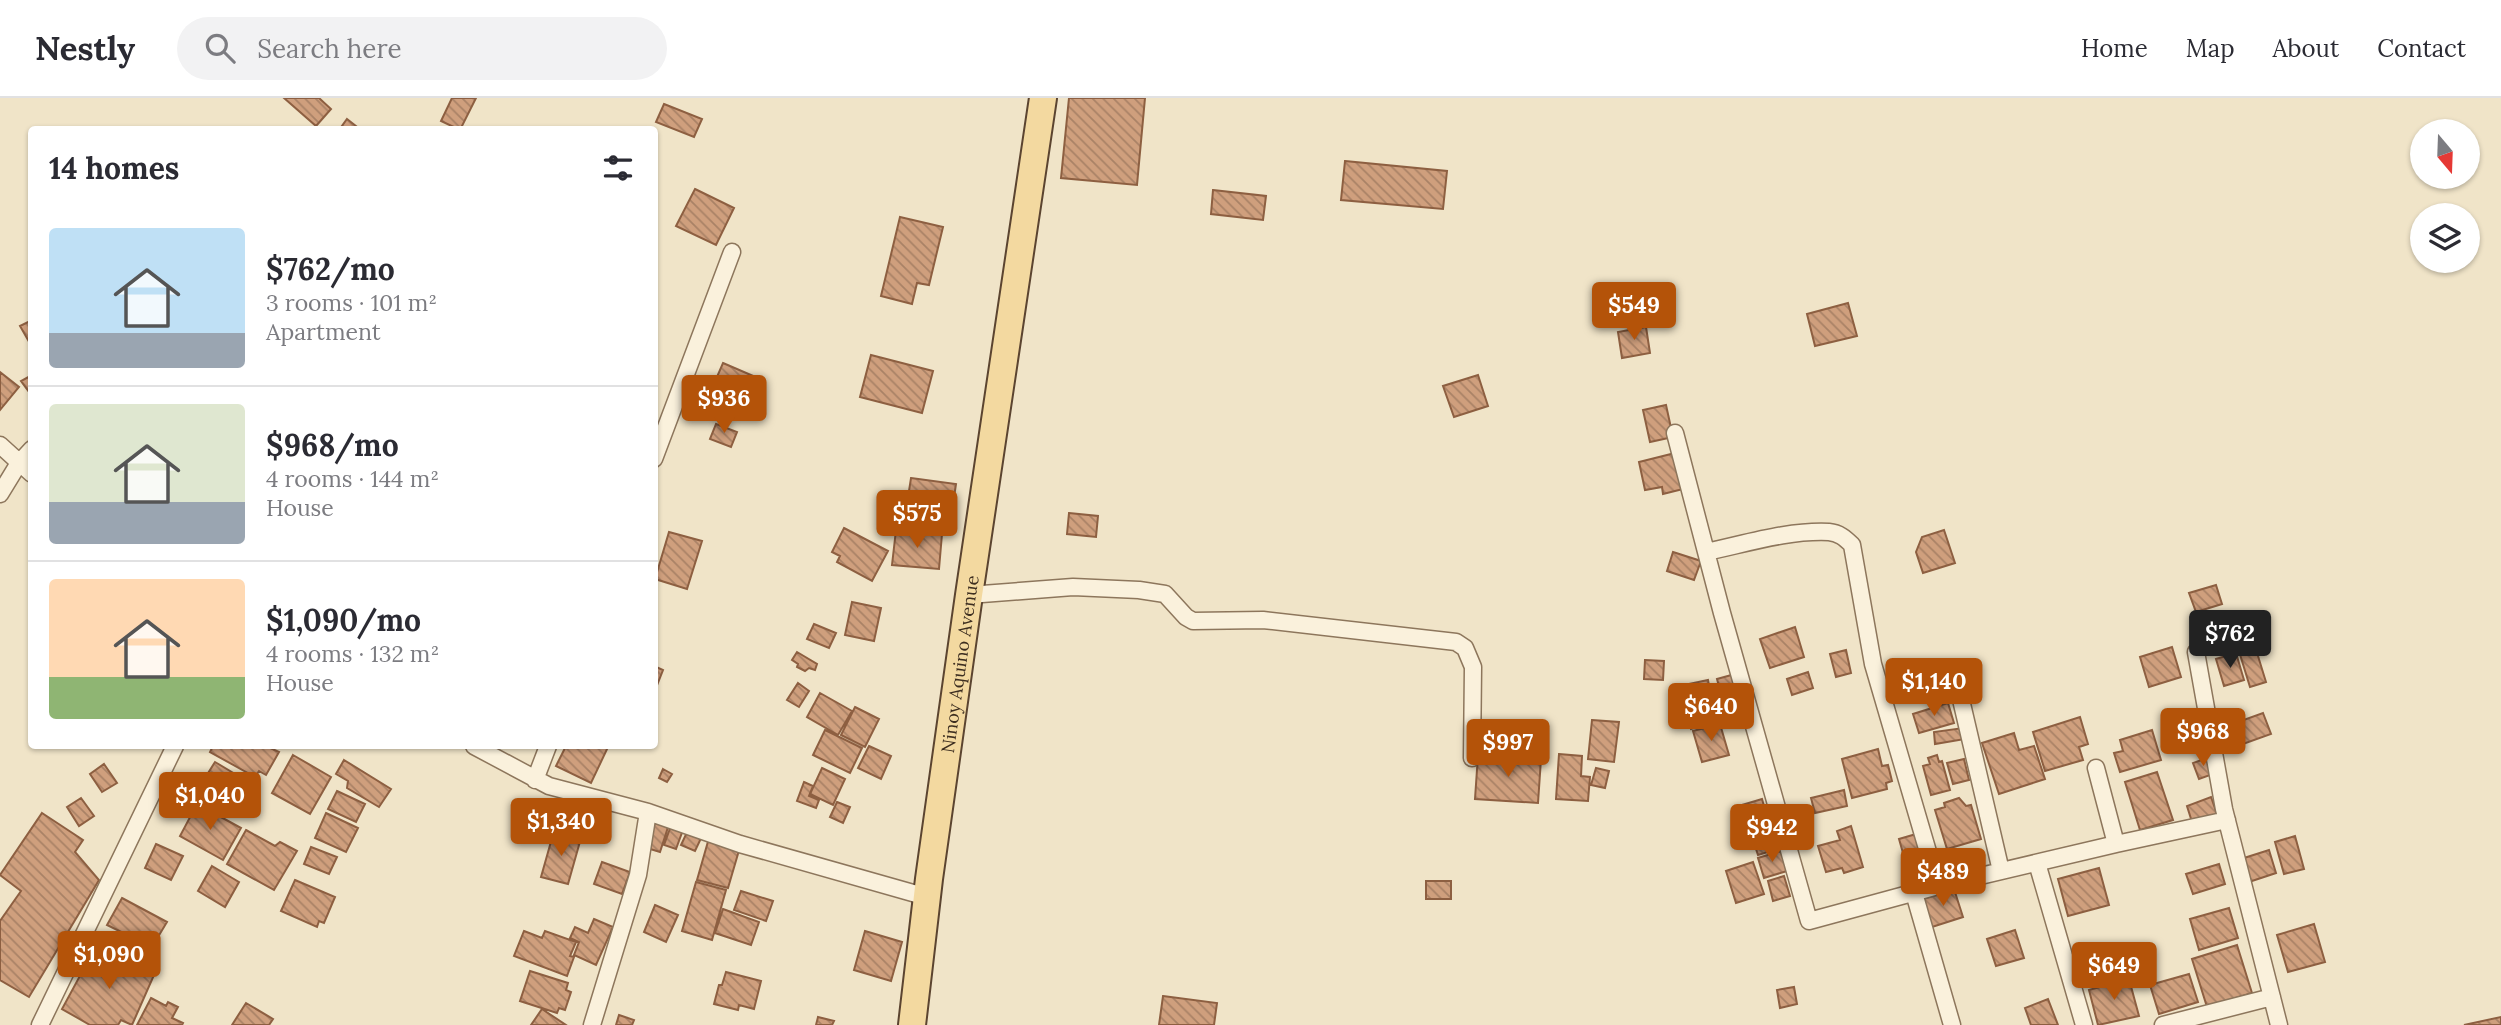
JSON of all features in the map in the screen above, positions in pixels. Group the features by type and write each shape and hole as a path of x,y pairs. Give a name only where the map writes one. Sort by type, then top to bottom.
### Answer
{"main road":[{"name":"Ninoy Aquino Avenue","path":"912,1025 969,595 1043,98"}],"street":[{"path":"658,448 732,252"},
{"path":"1675,433 1809,921 1938,886 2227,820"},
{"path":"0,445 25,469 0,494"},
{"path":"1706,552 1784,536 1831,532 1844,537 1852,545 1873,664 1938,886"},
{"path":"969,595 1073,587 1139,590 1165,594 1193,621 1263,620 1456,642 1465,648 1473,667 1472,758"},
{"path":"2196,652 2227,820 2279,1025"},
{"path":"1959,691 2001,871"},
{"path":"40,1025 174,749"},
{"path":"479,749 535,780 574,794 648,812 740,844 927,897"},
{"path":"535,780 547,749"},
{"path":"2096,768 2116,844"},
{"path":"592,1025 638,875 648,812"},
{"path":"2037,863 2084,1025"},
{"path":"1914,893 1952,1025"},
{"path":"2163,1025 2272,997"}],"building":[{"path":"284,98 319,98 331,109 316,126"},
{"path":"452,98 476,98 462,126 452,126 441,121"},
{"path":"1069,98 1145,98 1137,185 1061,178"},
{"path":"664,104 702,119 694,137 656,122"},
{"path":"347,119 356,126 342,126"},
{"path":"1345,161 1447,171 1443,209 1341,200"},
{"path":"695,189 734,208 716,245 676,226"},
{"path":"1213,190 1266,196 1263,220 1211,214"},
{"path":"900,217 943,227 929,285 917,283 912,304 881,296"},
{"path":"1848,303 1857,336 1815,346 1807,314"},
{"path":"28,322 28,340 20,326"},
{"path":"1646,327 1650,353 1622,358 1618,332"},
{"path":"871,355 933,371 922,413 860,397"},
{"path":"723,363 765,381 752,411 710,393"},
{"path":"0,372 19,387 0,410"},
{"path":"1478,375 1488,406 1454,417 1443,386"},
{"path":"28,377 28,391 21,381"},
{"path":"1666,405 1673,437 1650,442 1643,410"},
{"path":"716,424 737,432 731,447 710,439"},
{"path":"1675,453 1683,489 1663,494 1662,487 1645,490 1639,462"},
{"path":"911,478 956,484 949,530 904,523"},
{"path":"1069,513 1098,516 1096,537 1067,534"},
{"path":"844,528 888,551 872,581 837,562 840,556 832,552"},
{"path":"896,530 942,534 939,569 892,565"},
{"path":"1944,530 1955,563 1923,573 1916,552 1922,537"},
{"path":"669,532 702,541 687,589 658,580 658,569"},
{"path":"1673,552 1701,561 1694,580 1667,571"},
{"path":"2216,585 2222,604 2196,612 2189,593"},
{"path":"852,602 881,608 874,641 845,635"},
{"path":"814,624 836,633 829,648 807,639"},
{"path":"1795,627 1804,657 1770,668 1760,639"},
{"path":"2254,643 2266,682 2250,687 2238,648"},
{"path":"2172,647 2181,677 2149,687 2140,657"},
{"path":"1846,650 1851,673 1836,677 1830,654"},
{"path":"797,652 817,664 815,670 809,668 805,671 797,667 798,664 792,660"},
{"path":"2236,653 2244,680 2224,686 2216,659"},
{"path":"1645,660 1664,661 1663,680 1644,679"},
{"path":"658,668 663,670 658,683"},
{"path":"1808,672 1813,688 1792,695 1787,679"},
{"path":"1735,674 1740,693 1722,698 1717,679"},
{"path":"1935,676 1940,687 1922,694 1917,682"},
{"path":"1708,680 1711,697 1687,701 1684,685"},
{"path":"798,683 809,691 799,707 787,700"},
{"path":"820,693 852,711 838,735 807,717"},
{"path":"1948,703 1954,723 1919,733 1913,714"},
{"path":"855,707 879,719 865,747 841,735"},
{"path":"1700,709 1706,724 1691,729 1686,715"},
{"path":"2263,713 2271,734 2243,744 2235,723"},
{"path":"2080,717 2088,744 2079,747 2083,760 2045,771 2033,732"},
{"path":"1592,720 1619,722 1614,762 1588,759"},
{"path":"2197,723 2201,738 2178,745 2174,731"},
{"path":"1720,724 1729,755 1702,762 1693,731"},
{"path":"1963,728 1965,739 1935,744 1934,732"},
{"path":"825,730 862,748 850,773 813,755"},
{"path":"2152,730 2161,760 2120,772 2114,753 2123,751 2120,740"},
{"path":"2014,733 2019,750 2034,746 2045,779 1999,794 1982,743"},
{"path":"869,746 891,756 881,779 858,768"},
{"path":"212,749 272,749 279,752 266,775 259,771 255,777 210,752"},
{"path":"564,749 607,749 591,783 556,766"},
{"path":"1878,749 1882,766 1888,765 1892,781 1886,783 1887,789 1852,798 1842,759"},
{"path":"1559,754 1582,756 1581,776 1590,777 1588,801 1556,799"},
{"path":"293,755 331,777 310,814 272,793"},
{"path":"1478,755 1541,759 1538,803 1475,799"},
{"path":"1937,755 1939,762 1942,761 1950,790 1931,795 1923,766 1930,764 1928,758"},
{"path":"2207,758 2213,774 2199,779 2193,763"},
{"path":"1964,759 1969,780 1953,784 1947,763"},
{"path":"344,760 391,789 379,807 347,788 348,781 336,774"},
{"path":"215,762 250,783 230,815 195,794"},
{"path":"104,764 117,783 102,792 90,774"},
{"path":"822,768 845,779 833,805 810,794"},
{"path":"1596,768 1609,771 1605,788 1591,785"},
{"path":"663,769 672,774 667,782 659,778"},
{"path":"2157,772 2173,820 2140,830 2125,782"},
{"path":"804,782 813,786 809,796 819,800 816,808 797,801"},
{"path":"1844,790 1847,806 1815,813 1811,798"},
{"path":"337,791 365,804 356,822 328,809"},
{"path":"2211,797 2217,814 2192,822 2187,806"},
{"path":"81,798 94,816 79,826 67,807"},
{"path":"1959,798 1966,806 1971,805 1981,839 1947,849 1935,810 1945,807 1944,803"},
{"path":"1762,799 1766,813 1746,819 1742,805"},
{"path":"837,802 850,807 843,823 830,817"},
{"path":"197,804 241,828 223,860 180,836"},
{"path":"42,813 83,840 75,852 99,880 29,997 0,980 0,921 21,891 0,875"},
{"path":"326,813 358,828 346,852 315,838"},
{"path":"1767,815 1771,828 1751,834 1747,821"},
{"path":"656,819 669,824 660,852 647,848"},
{"path":"672,823 684,827 676,849 664,845"},
{"path":"1851,826 1863,867 1844,873 1842,868 1826,872 1818,846 1840,840 1837,831"},
{"path":"689,828 703,834 695,851 681,845"},
{"path":"246,830 275,846 280,842 297,851 274,890 227,864"},
{"path":"1775,830 1781,848 1758,855 1752,837"},
{"path":"554,831 581,838 568,884 541,877"},
{"path":"1916,834 1920,848 1903,853 1899,839"},
{"path":"2295,836 2304,869 2284,874 2275,842"},
{"path":"709,838 740,847 728,888 697,880"},
{"path":"156,844 183,856 171,880 145,868"},
{"path":"311,847 337,857 329,874 304,864"},
{"path":"2269,850 2276,873 2249,882 2241,859"},
{"path":"1781,851 1787,871 1764,878 1758,858"},
{"path":"602,862 630,872 622,894 594,884"},
{"path":"1753,862 1764,894 1736,903 1726,871"},
{"path":"2219,864 2225,884 2193,894 2186,874"},
{"path":"212,866 239,882 225,907 198,891"},
{"path":"2099,868 2109,905 2068,916 2058,879"},
{"path":"1784,876 1790,896 1773,901 1768,881"},
{"path":"295,880 335,897 324,923 319,921 317,927 281,911"},
{"path":"1426,881 1451,881 1451,899 1426,899"},
{"path":"696,882 726,890 712,940 682,931"},
{"path":"1954,889 1963,917 1932,927 1923,899"},
{"path":"741,891 773,901 766,921 734,910"},
{"path":"122,898 167,922 152,947 107,925"},
{"path":"655,905 678,915 666,942 644,932"},
{"path":"2229,908 2238,938 2199,950 2190,919"},
{"path":"723,909 759,922 751,945 715,933"},
{"path":"594,919 613,927 596,965 574,955 579,942 570,938 575,927 588,933"},
{"path":"2314,924 2325,962 2288,972 2277,935"},
{"path":"2015,930 2024,958 1996,966 1987,939"},
{"path":"524,931 542,938 545,931 576,942 570,956 574,957 567,976 514,956"},
{"path":"865,931 902,942 891,981 854,970"},
{"path":"2237,945 2252,993 2207,1007 2192,959"},
{"path":"95,948 119,961 122,954 144,964 141,969 154,975 132,1025 121,1020 118,1025 90,1025 62,1009"},
{"path":"530,971 568,983 566,990 571,992 565,1010 559,1008 557,1013 520,1001"},
{"path":"726,972 761,981 754,1009 739,1005 738,1010 714,1004"},
{"path":"2189,974 2198,1002 2159,1014 2150,985"},
{"path":"2129,979 2139,1016 2098,1025 2089,990"},
{"path":"1794,987 1797,1004 1780,1008 1777,990"},
{"path":"1163,996 1217,1003 1214,1025 1159,1025"},
{"path":"151,998 166,1006 168,1002 178,1007 172,1018 183,1023 182,1025 137,1025"},
{"path":"2048,999 2058,1025 2031,1025 2025,1008"},
{"path":"246,1003 273,1019 269,1025 232,1025"},
{"path":"542,1009 566,1025 531,1025"},
{"path":"619,1015 634,1020 632,1025 616,1025"},
{"path":"818,1017 834,1021 832,1025 816,1025"},
{"path":"2501,1017 2501,1025 2464,1025"}]}
